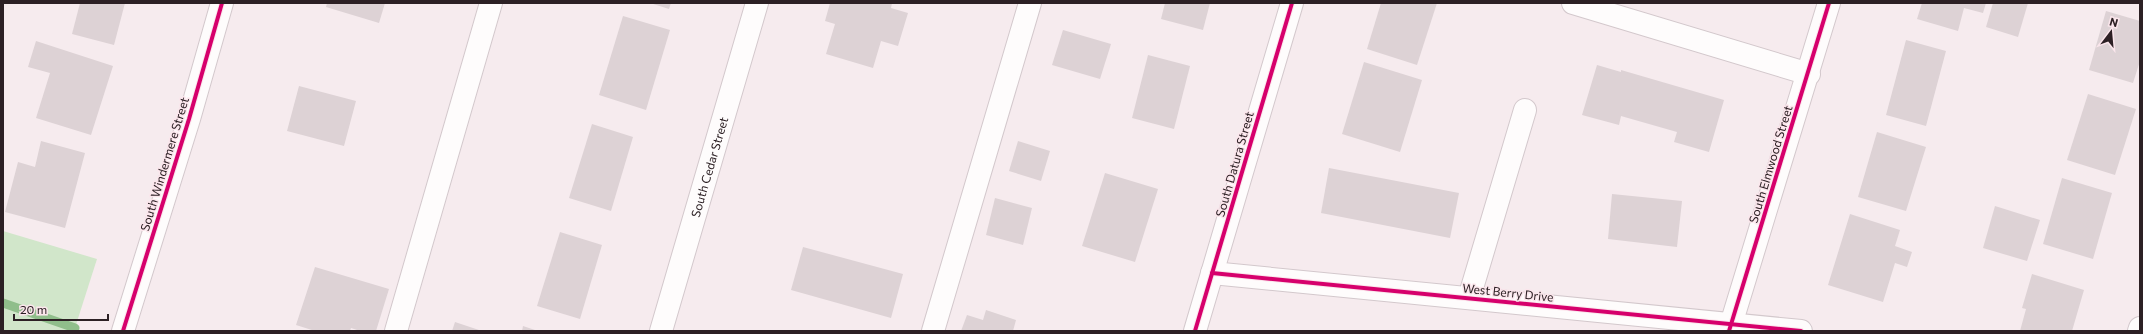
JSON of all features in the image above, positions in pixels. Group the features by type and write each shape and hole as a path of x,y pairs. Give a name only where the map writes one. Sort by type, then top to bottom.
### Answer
{"street":[{"name":"South Windermere Street","path":"123,331 189,119 222,3"},
{"path":"396,331 491,3"},
{"name":"South Cedar Street","path":"661,331 757,3"},
{"path":"933,331 1030,3"},
{"name":"South Datura Street","path":"1195,331 1292,3"},
{"path":"1573,3 1809,74"},
{"name":"South Elmwood Street","path":"1730,328 1809,74 1829,3"},
{"path":"1469,298 1524,110"},
{"name":"West Berry Drive","path":"1212,273 1469,298 1730,328 1801,331"}],"green space":[{"path":"3,231 97,259 74,331 3,331"}],"building":[{"path":"80,3 125,3 114,45 72,34"},
{"path":"327,3 385,3 379,23 326,7"},
{"path":"650,3 671,3 669,9"},
{"path":"830,3 892,3 891,8 908,13 898,46 881,41 873,68 826,54 835,24 825,21"},
{"path":"1165,3 1210,3 1203,30 1161,19"},
{"path":"1381,3 1437,3 1417,65 1367,49"},
{"path":"1922,3 1986,3 1983,13 1964,8 1958,31 1917,19"},
{"path":"1993,3 2028,3 2018,37 1986,27"},
{"path":"2106,11 2140,21 2140,61 2133,83 2089,70"},
{"path":"623,16 670,30 646,110 599,95"},
{"path":"1063,30 1111,44 1100,79 1052,65"},
{"path":"1906,40 1946,51 1926,126 1886,115"},
{"path":"36,41 113,66 91,135 36,118 50,73 28,67"},
{"path":"1148,55 1190,66 1174,129 1132,118"},
{"path":"1364,62 1422,80 1400,152 1342,134"},
{"path":"1597,65 1621,72 1621,70 1724,100 1709,152 1674,142 1677,132 1621,116 1619,125 1582,115"},
{"path":"299,86 356,101 344,146 287,131"},
{"path":"2088,94 2136,109 2115,175 2067,160"},
{"path":"592,124 633,137 611,211 569,198"},
{"path":"1877,132 1926,147 1906,211 1858,197"},
{"path":"41,141 85,153 65,228 5,212 18,162 35,167"},
{"path":"1018,141 1050,151 1041,181 1009,171"},
{"path":"1329,168 1459,193 1450,238 1321,213"},
{"path":"1105,173 1158,189 1135,262 1082,246"},
{"path":"2062,178 2112,193 2093,259 2043,244"},
{"path":"1612,194 1682,201 1677,247 1608,239"},
{"path":"995,198 1032,208 1023,245 986,235"},
{"path":"1995,206 2040,220 2027,261 1983,248"},
{"path":"1850,214 1900,230 1895,246 1912,252 1907,267 1895,263 1883,302 1828,285"},
{"path":"560,232 602,245 580,319 537,306"},
{"path":"803,247 903,274 891,318 791,290"},
{"path":"315,267 389,289 376,331 360,331 351,328 350,331 315,331 296,325"},
{"path":"2032,274 2084,290 2072,331 2020,331 2026,309 2022,308"},
{"path":"986,310 1016,320 1013,331 961,331 967,315 983,320"},
{"path":"455,322 482,331 452,331"},
{"path":"523,326 538,331 522,331"}],"waterway":[{"path":"3,303 75,328"}],"cycle path":[{"path":"123,331 189,119 222,3"},
{"path":"1195,331 1292,3"},
{"path":"1729,331 1829,3"},
{"path":"1212,273 1801,331"}]}
